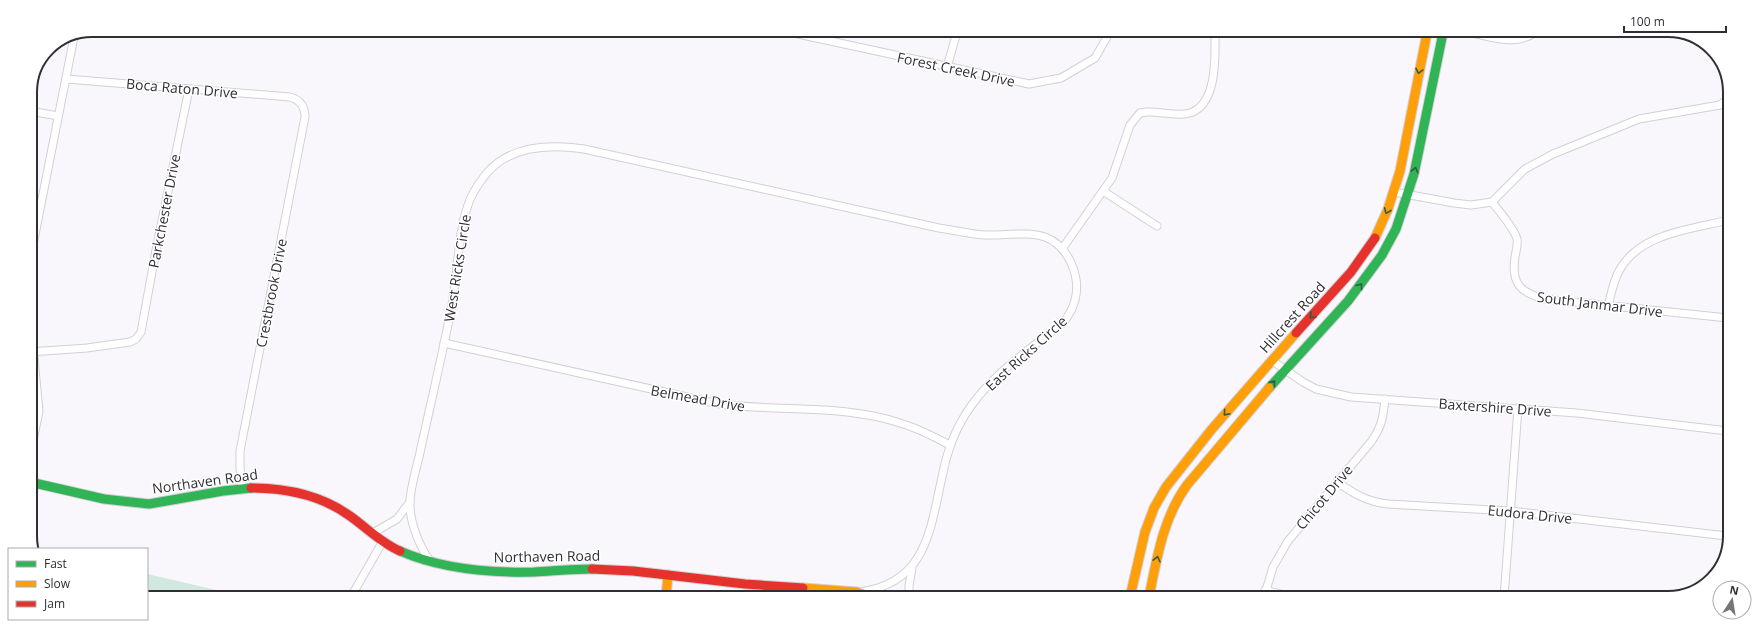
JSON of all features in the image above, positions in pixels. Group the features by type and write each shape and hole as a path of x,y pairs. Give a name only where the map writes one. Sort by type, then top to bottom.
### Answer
{"main road":[{"name":"Hillcrest Road","path":"1131,591 1148,523 1165,487 1175,473 1271,360 1352,271 1371,243 1383,220 1394,192 1404,155 1413,100 1426,37"},
{"name":"Hillcrest Road","path":"1150,591 1161,544 1174,506 1187,485 1284,370 1348,301 1382,255 1392,236 1408,196 1419,157 1442,37"},
{"name":"Northaven Road","path":"37,484 118,502 134,504 149,504 242,488 273,487 307,494 342,511 383,541 396,548 430,561 450,566 512,572 595,568 730,582 844,591"},
{"path":"666,591 668,575"}],"street":[{"name":"Forest Creek Drive","path":"814,37 1029,84 1061,78 1095,58 1107,37"},
{"path":"947,67 956,37"},
{"path":"1062,249 1112,178 1127,131 1134,118 1140,113 1147,112 1190,113 1204,102 1209,93 1215,67 1215,37"},
{"path":"1495,37 1513,40 1526,37"},
{"path":"37,216 74,40"},
{"name":"Boca Raton Drive","path":"66,79 290,98 298,101"},
{"name":"Parkchester Drive","path":"37,352 87,348 130,342 136,339 141,332 189,89"},
{"name":"Crestbrook Drive","path":"242,488 240,451 306,118 304,108 298,101"},
{"path":"1394,192 1408,196 1471,205 1492,202 1525,169 1553,154 1639,119 1720,105 1723,103"},
{"path":"37,112 58,116"},
{"name":"West Ricks Circle","path":"430,561 417,538 410,502 456,283 463,222 468,204 487,173 502,160 531,149 543,146 565,146 734,182"},
{"name":"East Ricks Circle","path":"734,182 931,226 975,234 1038,236 1051,240 1062,249 1074,271 1076,283 1075,300 1071,312 1064,322 996,376 982,391 964,416 950,445 932,525 912,568 910,591"},
{"path":"1103,191 1157,226"},
{"name":"South Janmar Drive","path":"1492,202 1517,238 1514,271 1516,280 1520,288 1534,296 1545,299 1723,318"},
{"path":"1608,306 1619,271 1629,256 1636,250 1668,235 1723,221"},
{"name":"Belmead Drive","path":"444,343 714,404 751,408 859,413 884,418 921,431 950,445"},
{"name":"Baxtershire Drive","path":"1271,360 1284,370 1316,389 1351,397 1578,413 1723,430"},
{"path":"37,394 39,411 37,421"},
{"name":"Chicot Drive","path":"1265,591 1273,567 1281,552 1302,524 1372,442 1380,430 1384,417 1385,399"},
{"path":"1504,591 1518,408"},
{"name":"Eudora Drive","path":"1337,482 1356,495 1377,503 1510,511 1723,536"},
{"name":"West Ricks Circle","path":"373,533 397,519 410,502"},
{"path":"354,591 383,541"},
{"name":"East Ricks Circle","path":"866,591 885,587 896,581 912,568"}],"green space":[{"path":"148,574 221,591 148,591"}],"traffic: fast":[{"path":"1269,388 1348,301 1382,255 1396,229 1414,174 1442,37"},
{"path":"37,484 104,499 149,504 223,491 251,488"},
{"path":"400,551 432,562 483,571 534,572 592,569"}],"traffic: slow":[{"path":"1375,238 1388,209 1400,171 1426,37"},
{"path":"1131,591 1145,532 1154,508 1166,487 1212,429 1296,333"},
{"path":"1150,591 1162,539 1172,511 1179,498 1187,485 1269,388"},
{"path":"666,591 668,575"},
{"path":"803,588 844,591"}],"traffic: jam":[{"path":"1296,333 1351,272 1375,238"},
{"path":"251,488 290,491 327,503 350,516 380,540 400,551"},
{"path":"592,569 633,571 745,584 803,588"}]}
